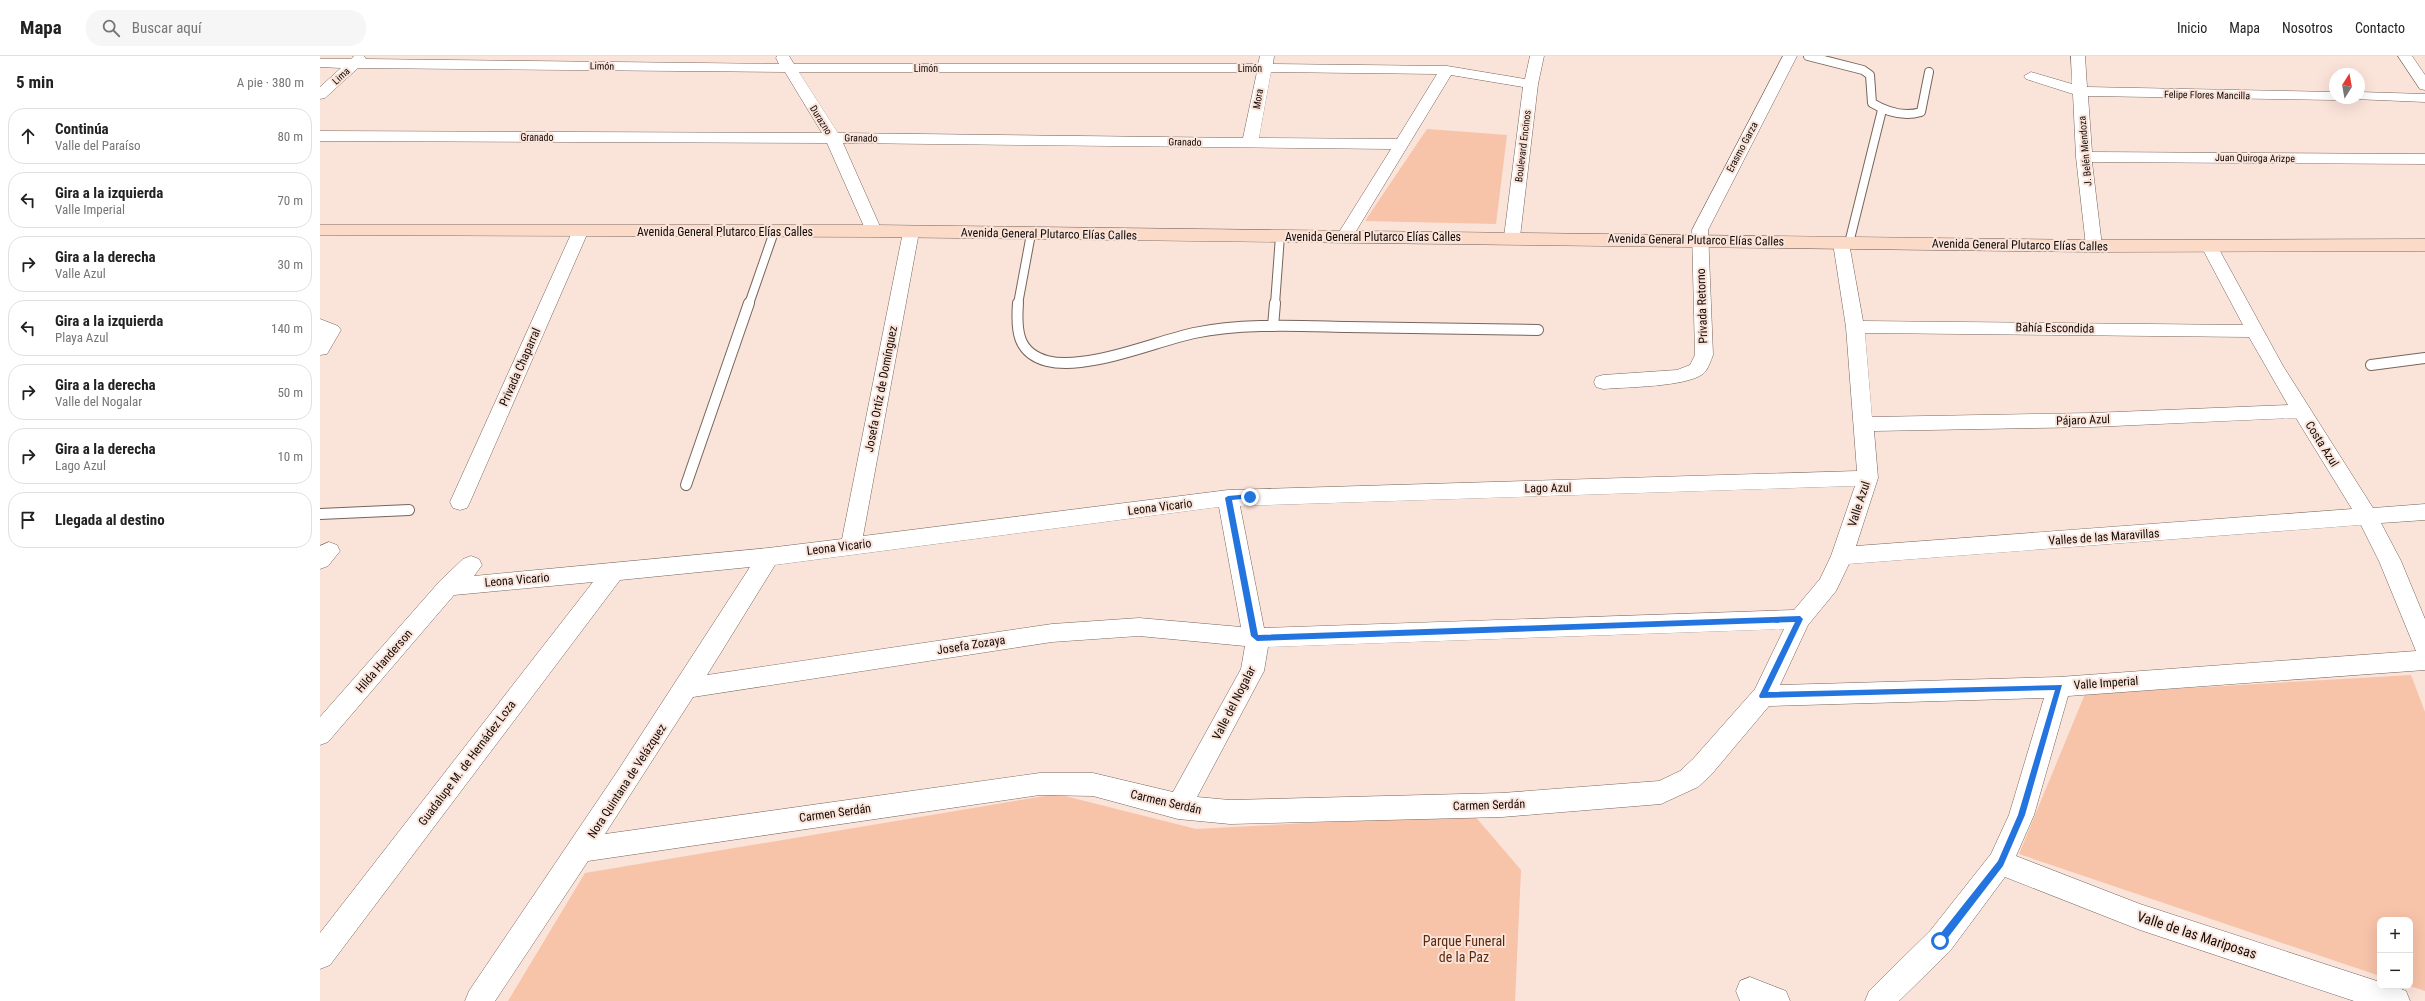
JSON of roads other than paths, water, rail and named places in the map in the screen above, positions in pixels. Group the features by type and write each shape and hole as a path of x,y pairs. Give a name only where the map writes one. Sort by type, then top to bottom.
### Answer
{"street":[{"name":"Boulevard Encinos","path":"1512,237 1530,84 1537,56"},
{"name":"Erasmo Garza","path":"1700,241 1700,230 1710,208 1790,56"},
{"name":"J. Belén Mendoza","path":"2078,56 2084,157 2094,246"},
{"path":"2405,56 2425,86"},
{"name":"Limón","path":"320,63 358,60 1265,62 1446,70 1530,84"},
{"name":"Lima","path":"320,95 358,60"},
{"name":"Durazno","path":"785,62 832,138 874,231"},
{"name":"Mora","path":"1250,143 1265,62"},
{"path":"1344,237 1446,70"},
{"name":"Felipe Flores Mancilla","path":"2031,76 2080,91 2133,94 2329,96"},
{"path":"2365,96 2425,98"},
{"name":"Granado","path":"320,136 832,138 1401,144"},
{"name":"Juan Quiroga Arizpe","path":"2084,157 2425,160"},
{"name":"Avenida General Plutarco Elías Calles","path":"320,230 580,232 874,231 1344,237 1512,237 2094,246 2425,245"},
{"name":"Privada Chaparral","path":"460,502 580,232"},
{"name":"Josefa Ortíz de Domínguez","path":"851,546 911,232"},
{"name":"Privada Retorno","path":"1603,382 1690,374 1700,364 1704,345 1700,241"},
{"name":"Valle Azul","path":"1763,696 1800,619 1828,585 1842,556 1868,478 1864,456 1865,424 1845,243"},
{"name":"Costa Azul","path":"2209,246 2255,331 2301,411 2367,516 2390,561 2425,646"},
{"path":"320,348 326,327"},
{"name":"Bahía Escondida","path":"1855,327 2255,331"},
{"name":"Pájaro Azul","path":"1865,424 2092,420 2301,411"},
{"name":"Lago Azul","path":"1228,498 1868,478"},
{"name":"Leona Vicario","path":"448,587 768,556 1228,498"},
{"name":"Valle del Nogalar","path":"1178,807 1252,671 1255,660 1257,638 1254,636 1228,498"},
{"name":"Valles de las Maravillas","path":"1842,556 2425,512"},
{"name":"Nora Quintana de Velázquez","path":"479,1001 582,850 687,688 768,556"},
{"name":"Hilda Handerson","path":"320,734 448,587 471,565"},
{"name":"Guadalupe M. de Hernádez Loza","path":"320,955 614,571"},
{"name":"Josefa Zozaya","path":"687,688 1052,633 1097,628 1177,629 1257,638 1558,629 1800,619"},
{"name":"Valle Imperial","path":"1763,696 2059,687 2425,660"},
{"path":"1879,1001 1940,941 2000,863 2021,815 2059,687"},
{"name":"Carmen Serdán","path":"582,850 1040,784 1065,782 1102,786 1178,807 1202,811 1230,812 1502,805 1661,792 1689,779 1702,767 1763,696"},
{"name":"Valle de las Mariposas","path":"2000,863 2140,917 2396,1001"},
{"path":"1750,991 1776,1001"}],"lane":[{"path":"1808,56 1863,70 1870,75 1872,102 1882,110 1915,115 1921,112 1929,72"},
{"path":"1845,243 1882,110"},
{"path":"686,485 774,232"},
{"path":"1031,234 1022,270 1017,311 1019,336 1024,349 1037,358 1058,362 1084,361 1193,333 1229,328 1273,326 1538,330"},
{"path":"1273,326 1280,236"},
{"path":"2371,365 2425,358"},
{"path":"320,514 409,510"}],"park label":[{"name":"Parque Funeral de la Paz","path":"1464,950"}]}
